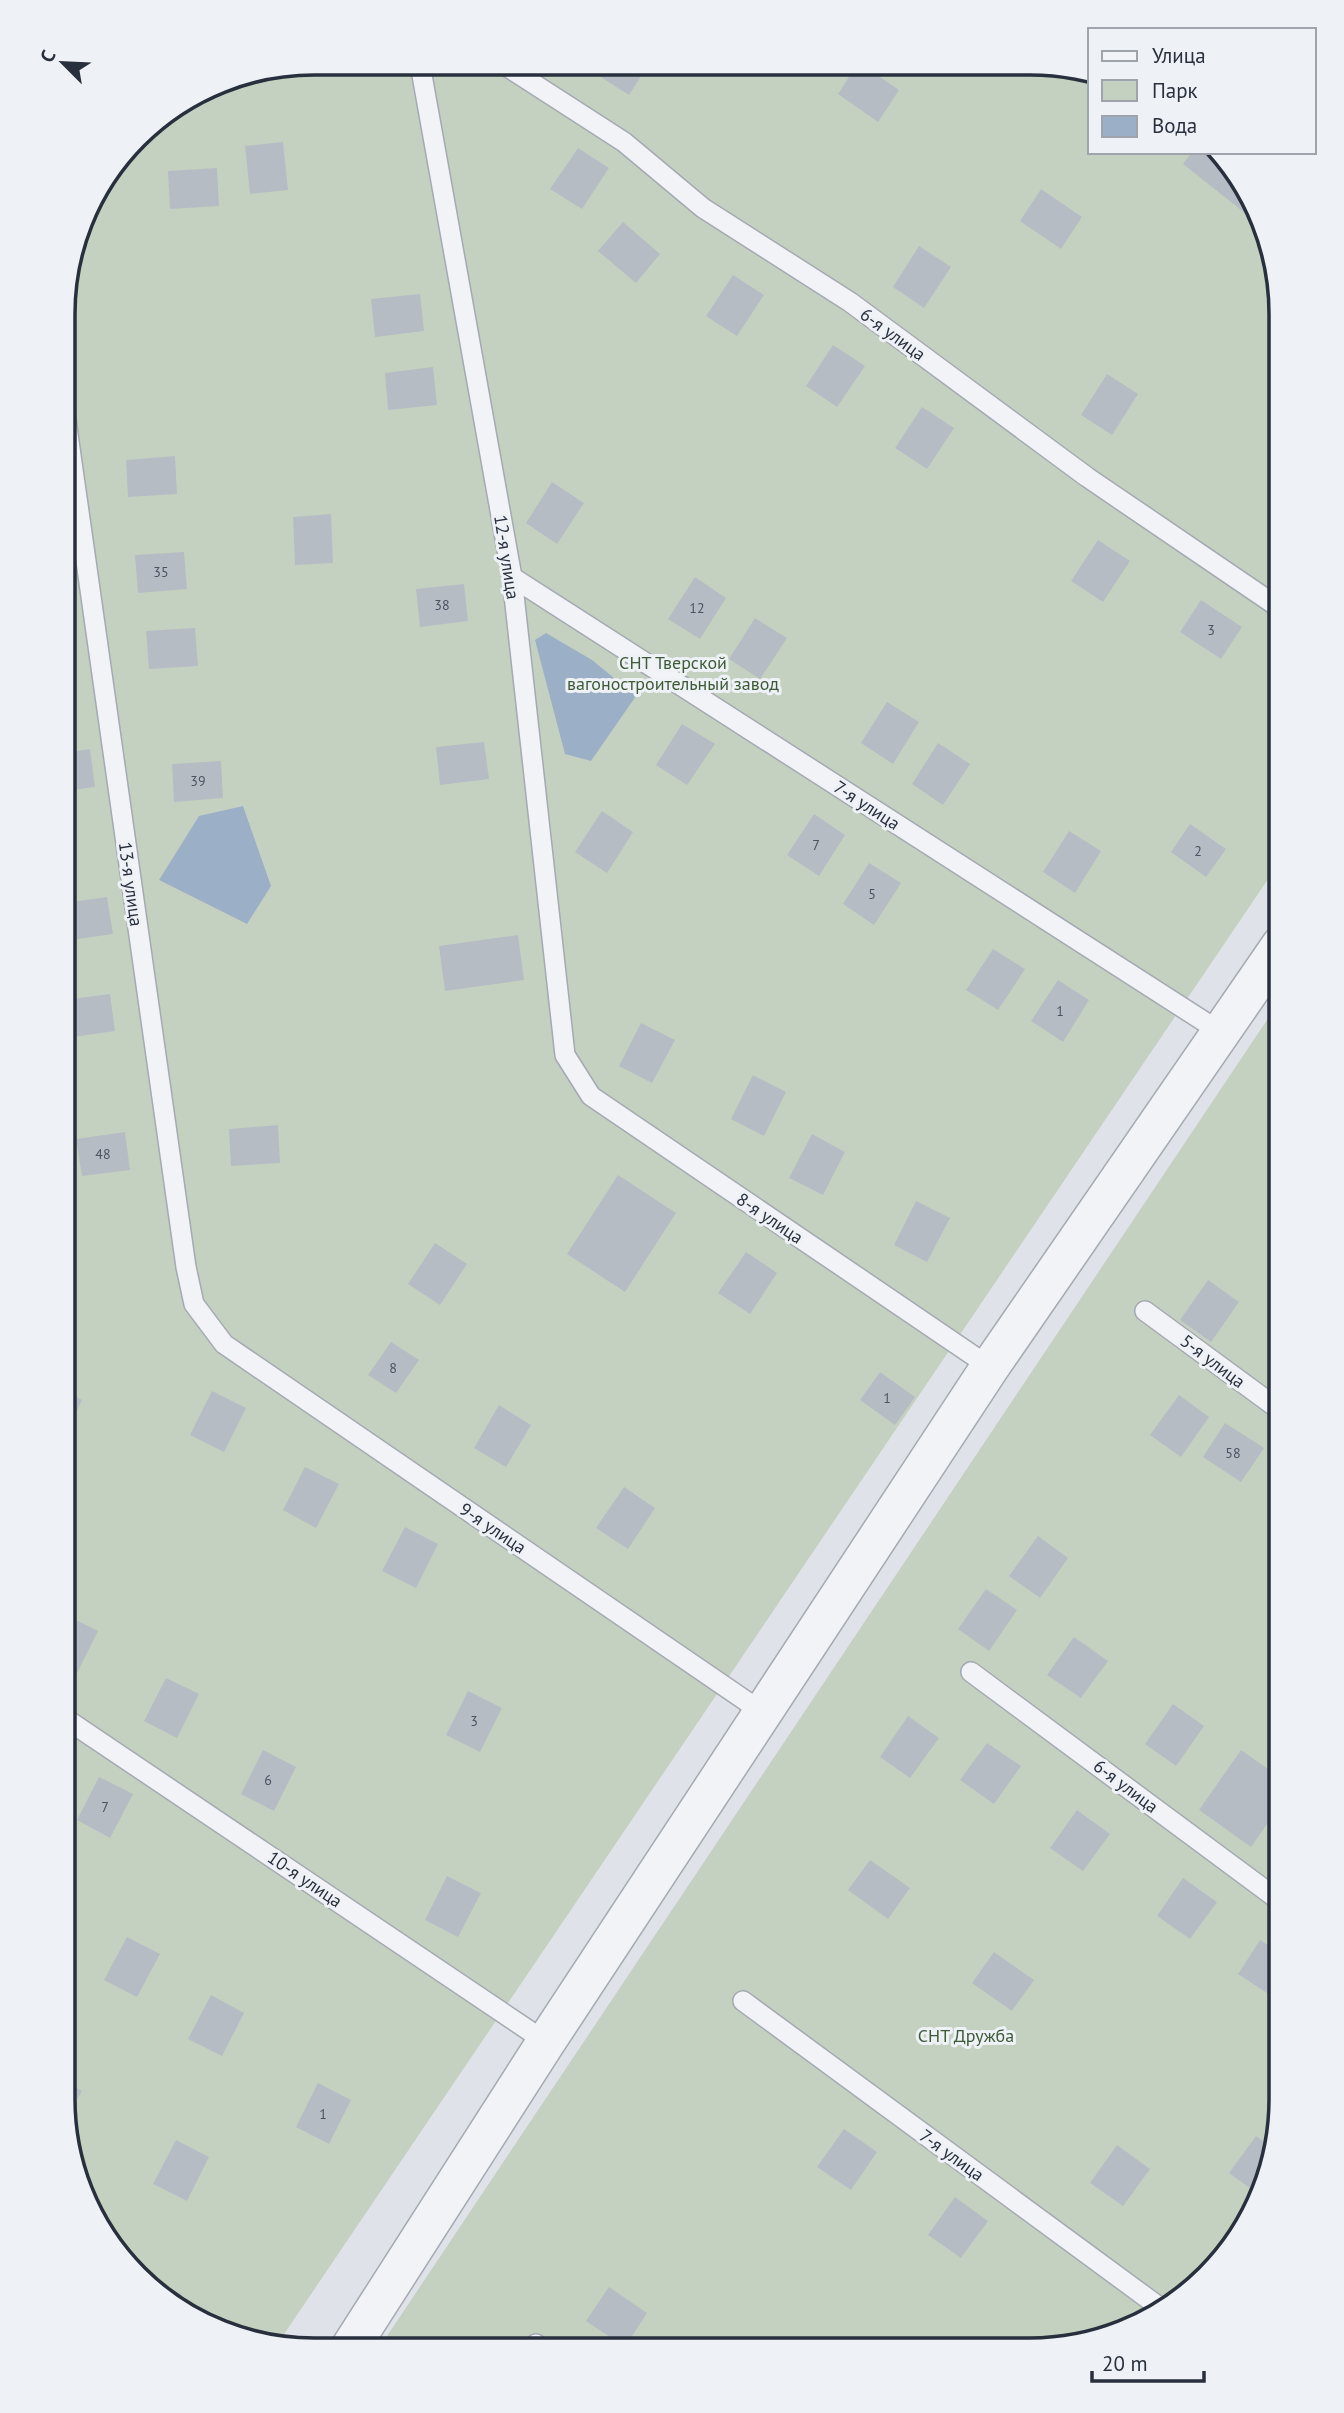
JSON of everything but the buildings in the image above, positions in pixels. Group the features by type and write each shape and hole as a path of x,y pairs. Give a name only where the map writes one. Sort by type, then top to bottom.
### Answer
{"street":[{"path":"356,2338 546,2042 990,1367 1269,963"}],"lane":[{"name":"12-я улица","path":"422,76 512,577 565,1055"},
{"name":"6-я улица","path":"521,76 624,142 703,208 850,302 1087,477 1269,601"},
{"name":"13-я улица","path":"75,484 186,1267 194,1304 224,1344"},
{"name":"7-я улица","path":"512,577 1222,1033"},
{"name":"8-я улица","path":"565,1055 591,1096 990,1367"},
{"name":"5-я улица","path":"1145,1311 1268,1402"},
{"name":"9-я улица","path":"224,1344 762,1712"},
{"name":"6-я улица","path":"971,1672 1268,1892"},
{"name":"10-я улица","path":"75,1724 546,2042"},
{"name":"7-я улица","path":"743,2001 1154,2303"}],"green space":[{"name":"СНТ Тверской вагоностроительный завод","path":"298,76 1046,76 1088,83 1088,154 1207,154 1229,181 1244,208 1264,267 1268,298 1269,878 283,2336 252,2330 223,2320 195,2306 169,2288 145,2268 125,2244 100,2205 80,2146 75,2099 75,314 83,252 93,223 115,181 157,134 195,107 237,88"},
{"name":"СНТ Дружба","path":"1269,1018 1268,2115 1256,2176 1237,2218 1199,2268 1149,2306 1107,2325 1061,2336 386,2338"}],"water":[{"path":"546,633 592,660 636,696 591,761 565,754 535,640"},
{"path":"243,806 271,886 247,924 159,880 199,816"}]}
